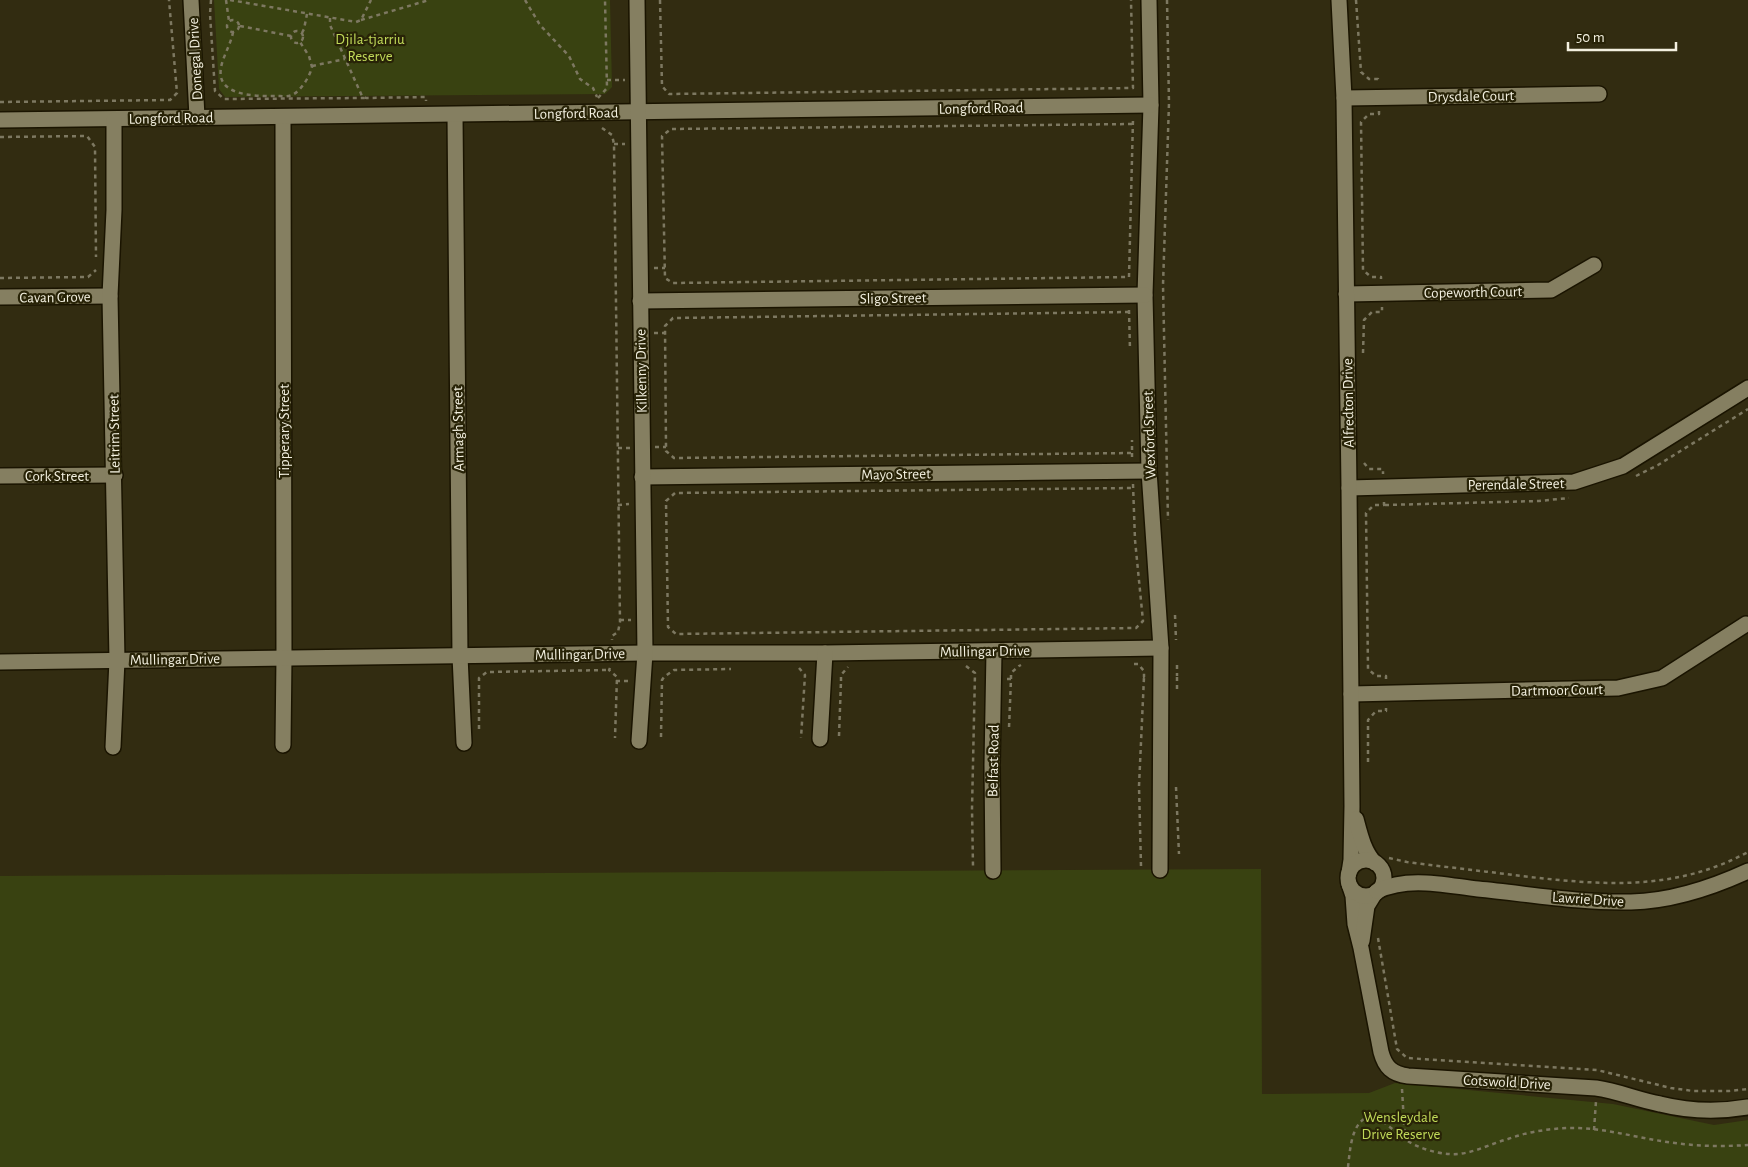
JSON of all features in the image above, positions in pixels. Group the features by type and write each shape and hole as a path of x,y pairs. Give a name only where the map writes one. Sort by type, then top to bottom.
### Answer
{"street":[{"name":"Donegal Drive","path":"191,0 197,117"},
{"name":"Kilkenny Drive","path":"637,0 645,652 639,741"},
{"name":"Wexford Street","path":"1149,0 1151,105 1145,295 1149,471 1161,648 1160,870"},
{"name":"Alfredton Drive","path":"1339,0 1344,98 1349,488 1352,806 1349,879"},
{"name":"Drysdale Court","path":"1344,98 1599,94"},
{"name":"Longford Road","path":"0,120 455,115 598,106 638,112 1151,105"},
{"name":"Armagh Street","path":"455,115 460,656 464,743"},
{"name":"Tipperary Street","path":"283,117 283,745"},
{"name":"Leitrim Street","path":"113,747 118,660 110,296 114,210 114,120"},
{"name":"Copeworth Court","path":"1346,294 1551,290 1594,265"},
{"name":"Sligo Street","path":"640,301 1145,295"},
{"name":"Cavan Grove","path":"0,298 110,296"},
{"name":"Perendale Street","path":"1349,488 1574,482 1623,466 1748,388"},
{"name":"Mayo Street","path":"642,477 1149,471"},
{"name":"Cork Street","path":"0,476 115,476"},
{"name":"Dartmoor Court","path":"1351,694 1618,688 1662,678 1746,624"},
{"name":"Mullingar Drive","path":"0,662 645,652 824,653 1161,648"},
{"name":"Belfast Road","path":"993,871 994,651"},
{"path":"820,739 824,653"},
{"name":"Alfredton Drive","path":"1352,806 1364,845 1370,857 1379,861"},
{"path":"1361,948 1366,911 1370,900 1382,885 1383,879 1379,861 1359,861 1352,866 1349,879 1354,924 1361,948 1382,1057 1388,1068 1401,1075"},
{"name":"Lawrie Drive","path":"1379,861 1397,867 1424,882"},
{"name":"Lawrie Drive","path":"1376,892 1397,884 1424,882 1560,897 1632,902 1661,899 1694,892 1748,871"},
{"path":"1349,879 1352,889 1359,894 1367,895 1376,892"},
{"name":"Cotswold Drive","path":"1401,1075 1596,1088 1623,1093 1662,1105 1685,1108 1712,1110 1748,1107"}],"path":[{"path":"0,102 170,100 176,93 169,0"},
{"path":"211,0 210,14 215,91 224,100 426,97 427,115"},
{"path":"226,0 230,20 227,28 233,32"},
{"path":"230,0 355,22 429,0"},
{"path":"361,20 371,0"},
{"path":"525,0 540,25 570,56 580,79 593,88 598,106 599,128 604,128 612,135 614,144 620,622 618,632 612,636 609,670"},
{"path":"598,106 607,88 606,0"},
{"path":"660,0 662,86 669,94 675,94 1132,88 1131,0"},
{"path":"1167,0 1169,112 1163,285 1168,520"},
{"path":"1356,0 1361,72 1369,79 1378,79 1379,97 1379,114 1369,114 1361,122 1364,270 1371,277 1381,277 1382,294 1382,312 1372,312 1364,320 1363,357"},
{"path":"300,42 303,38 302,33 308,14"},
{"path":"330,18 329,23 345,59 361,94 366,98"},
{"path":"230,20 236,20 240,26 292,36"},
{"path":"240,26 237,31 233,32 222,65 221,77 224,84 237,92 255,96 291,95 296,92 307,78 312,66 309,56 300,42 293,41 292,36"},
{"path":"292,36 296,31 302,33"},
{"path":"312,66 345,59"},
{"path":"1132,124 1129,277 674,283 665,278 662,136 671,129 1132,124"},
{"path":"0,137 87,136 95,147 96,261"},
{"path":"0,278 88,277 96,270"},
{"path":"1130,358 1129,312 672,318 665,326 666,451 674,458 1132,452 1132,435"},
{"path":"1362,460 1369,469 1383,469 1384,487 1384,504 1374,505 1366,513 1368,669 1376,676 1386,676 1386,711 1376,711 1368,720 1368,769"},
{"path":"1133,488 1135,540 1143,620 1136,628 676,634 668,627 666,501 675,494 1133,488"},
{"path":"1174,610 1177,646"},
{"path":"1177,656 1177,676"},
{"path":"960,666 968,666 975,673 972,782 973,866"},
{"path":"841,681 841,675 849,667"},
{"path":"795,668 800,668 805,675 802,738"},
{"path":"661,737 662,680 664,677 674,670 732,669"},
{"path":"479,731 480,678 487,672 609,670 617,677 615,738"},
{"path":"1141,866 1139,786 1144,677"},
{"path":"1379,861 1397,867 1591,884 1625,884 1667,880 1684,876 1716,867 1748,852"},
{"path":"1377,936 1397,1048 1407,1058"},
{"path":"1401,1075 1405,1140"},
{"path":"1594,1130 1596,1088"},
{"path":"1348,1167 1354,1135 1360,1123 1365,1118 1372,1117 1381,1120 1405,1140 1415,1145 1450,1154 1461,1154 1509,1138 1540,1131 1567,1128 1594,1130 1683,1144 1717,1147 1748,1145"}],"green space":[{"name":"Djila-tjarriu Reserve","path":"214,0 610,0 612,87 605,94 225,97 219,89"},
{"name":"Wensleydale Drive Reserve","path":"1261,869 1262,1094 1369,1093 1395,1083 1613,1104 1714,1125 1748,1120 1748,1167 0,1167 0,876"}]}
